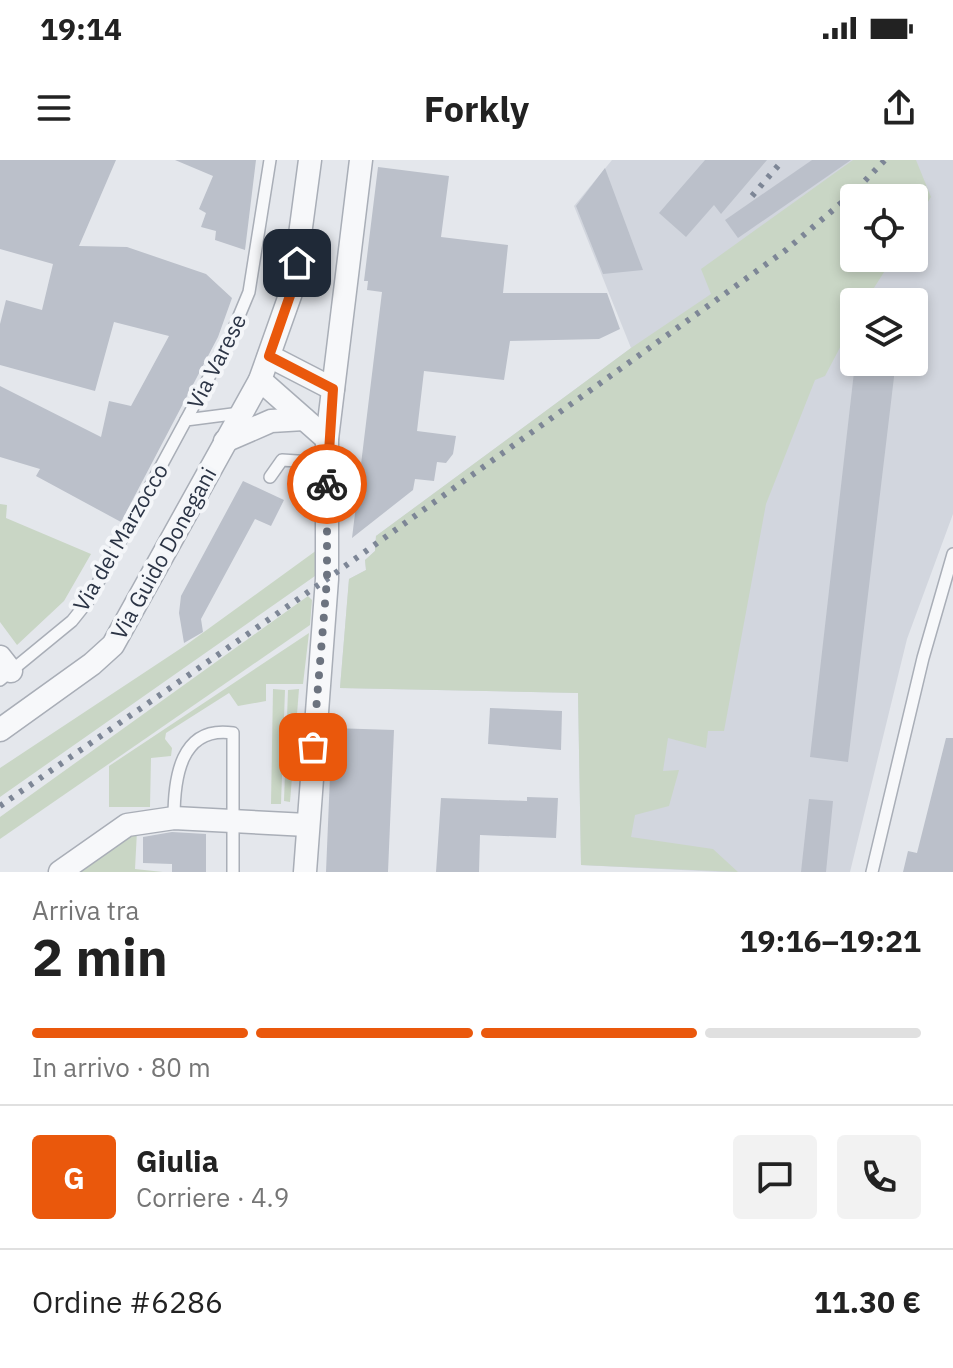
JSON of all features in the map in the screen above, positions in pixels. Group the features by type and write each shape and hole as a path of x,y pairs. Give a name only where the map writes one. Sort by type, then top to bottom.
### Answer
{"street":[{"name":"Via Guido Donegani","path":"0,730 92,664 113,645 260,380 293,287 310,160"},
{"path":"305,872 327,579 327,439 361,160"},
{"path":"269,356 333,389"},
{"path":"260,380 327,439"},
{"path":"225,441 271,421 304,419"},
{"path":"60,872 127,825 174,818 307,825"}],"lane":[{"name":"Via Varese","path":"186,420 223,352 249,292 270,160"},
{"path":"186,420 240,413"},
{"name":"Via del Marzocco","path":"4,669 72,621 88,601 186,420"},
{"path":"270,477 282,460 327,463"},
{"path":"872,872 923,658 953,554"},
{"path":"174,818 174,778 191,746 218,731 233,733 233,872"}],"shaded area":[{"path":"612,160 953,160 953,514 907,639 850,872 721,872 581,865 578,693 340,688 349,579 366,570 365,560 375,551 376,536 631,348 574,206"}],"green space":[{"path":"853,160 916,160 926,184 840,184 840,272 884,272 874,288 840,288 840,348 825,376 815,380 766,504 724,731 708,731 706,748 668,738 663,771 679,770 669,806 635,815 631,837 713,849 738,872 581,865 578,693 340,688 349,579 366,570 365,560 375,551 376,536 631,348 711,294 701,269"},
{"path":"0,504 7,505 6,518 91,554 64,601 17,645 0,622"},
{"path":"317,550 315,576 0,797 0,768 186,645"},
{"path":"308,596 312,600 310,625 0,839 0,817"},
{"path":"309,633 303,684 266,684 266,701 238,706 229,693 166,733 165,739 172,748 171,756 151,758 150,807 109,807 109,766"},
{"path":"273,689 285,690 281,804 271,804"},
{"path":"299,689 290,802 284,801 288,690"},
{"path":"137,831 135,869 163,872 73,872"}],"building":[{"path":"0,160 116,160 79,246 127,247 206,274 232,298 218,337 121,522 36,476 40,469 0,457 0,386 101,437 109,401 131,406 169,336 114,322 95,391 0,365 0,324 6,300 42,310 53,264 0,249"},
{"path":"175,160 256,160 245,250 215,240 216,231 201,227 206,213 199,209 213,176"},
{"path":"705,160 767,160 721,214 714,205 686,237 659,213"},
{"path":"812,160 851,160 738,238 725,220"},
{"path":"378,167 449,176 441,237 508,245 503,293 607,293 620,329 599,339 510,341 504,380 424,371 417,431 456,436 453,454 446,463 437,462 434,481 415,479 413,490 352,538 382,292 367,290 368,281 364,281"},
{"path":"605,168 643,270 603,274 576,206"},
{"path":"854,376 894,376 848,762 810,757"},
{"path":"243,481 284,500 271,526 255,519 201,619 203,632 184,643 179,613 181,596"},
{"path":"490,708 562,711 561,750 488,744"},
{"path":"332,728 394,730 388,872 326,872"},
{"path":"946,738 953,738 953,872 903,872 908,851 917,853"},
{"path":"527,797 558,798 556,838 480,835 479,872 436,872 441,798 527,801"},
{"path":"809,799 833,801 826,872 801,872"},
{"path":"172,832 206,834 206,872 172,872 172,864 143,863 143,837"}],"railway":[{"path":"752,196 783,160"},
{"path":"0,806 327,579 786,250 853,193 885,160"}],"way so far":[{"path":"313,747 327,579 327,484"}],"route":[{"path":"297,263 282,325 269,356 333,389 327,439 327,484"}]}
